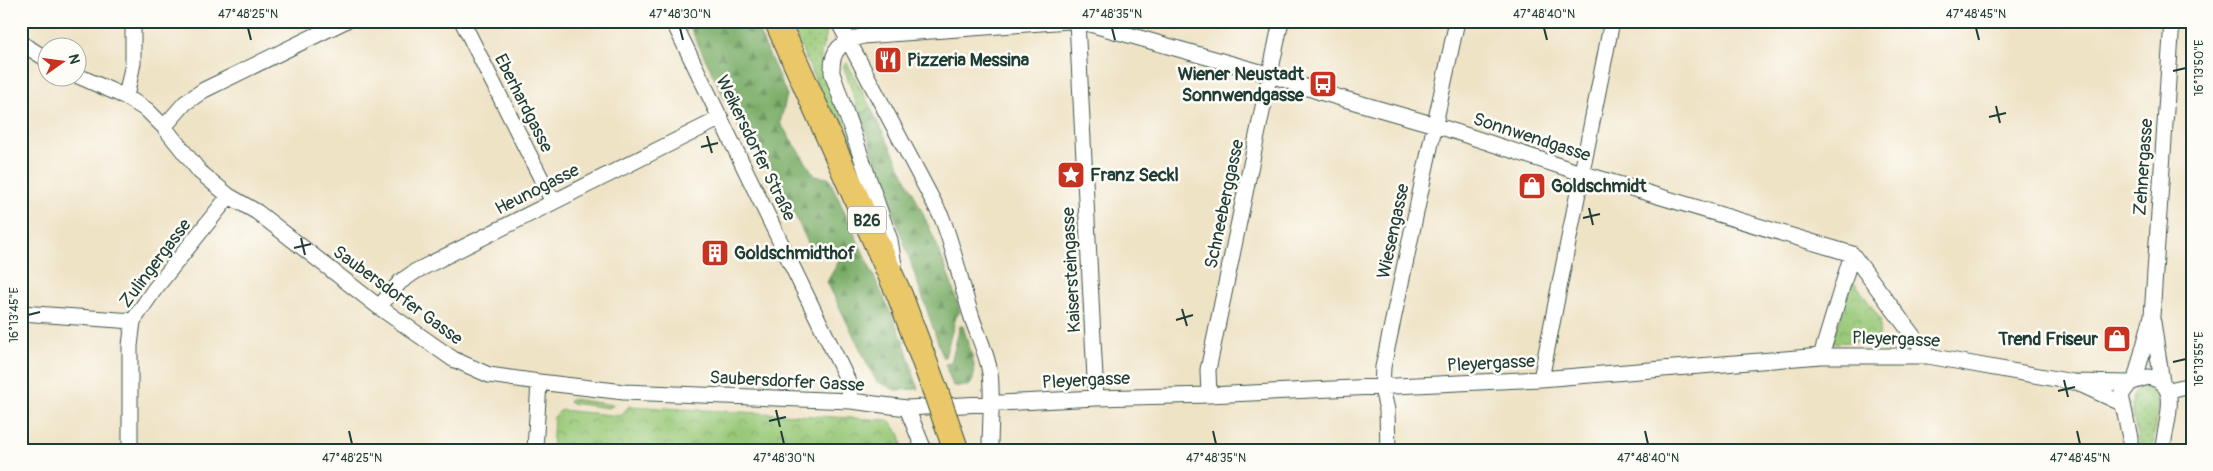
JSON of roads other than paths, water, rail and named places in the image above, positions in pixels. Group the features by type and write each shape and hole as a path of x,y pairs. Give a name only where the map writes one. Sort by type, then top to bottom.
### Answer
{"main road":[{"name":"B26","path":"777,21 900,296 956,450"}],"street":[{"path":"126,96 133,64 133,21"},
{"path":"164,127 185,103 204,90 345,21"},
{"name":"Eberhardgasse","path":"462,21 553,202"},
{"name":"Weikersdorfer Straße","path":"672,21 847,379 851,401"},
{"path":"838,21 942,218 948,233 972,318 984,348 990,371 990,450"},
{"path":"900,296 890,240 832,73 832,61 836,49 848,40 863,36 968,25 1069,21"},
{"name":"Sonnwendgasse","path":"1078,21 1271,75 1320,92 1435,125 1581,173 1852,254"},
{"name":"Kaisersteingasse","path":"1078,21 1096,398"},
{"name":"Schneeberggasse","path":"1209,395 1208,370 1281,21"},
{"name":"Wiesengasse","path":"1388,450 1387,410 1382,388 1383,367 1456,21"},
{"path":"1541,379 1612,21"},
{"name":"Zehnergasse","path":"2121,403 2124,389 2132,382 2152,316 2172,21"},
{"path":"21,43 38,54"},
{"name":"Saubersdorfer Gasse","path":"88,80 126,96 146,110 164,127 200,172 229,196 257,212 380,307 453,359 489,375 624,392 851,401 907,408"},
{"name":"Heunogasse","path":"380,307 400,282 416,271 721,118"},
{"name":"Zulingergasse","path":"130,450 130,346 134,321 154,290 229,196"},
{"path":"1852,254 1928,356"},
{"path":"1821,356 1852,254"},
{"path":"21,313 134,321"},
{"name":"Zehnergasse","path":"2152,316 2170,406 2163,436 2163,450"},
{"name":"Pleyergasse","path":"907,408 1096,398 1382,388 1541,379 1821,356 1928,356 2074,382 2132,382 2148,377 2165,386 2192,385"},
{"path":"535,450 539,382"},
{"name":"Pleyergasse","path":"2074,382 2121,403"},
{"path":"2121,403 2130,438 2130,450"},
{"path":"907,408 924,450"}],"place":[{"name":"Pizzeria Messina","path":"888,60"},
{"name":"Wiener Neustadt Sonnwendgasse","path":"1323,84"},
{"name":"Franz Seckl","path":"1071,175"},
{"name":"Goldschmidt","path":"1532,186"},
{"name":"Goldschmidthof","path":"715,253"},
{"name":"Trend Friseur","path":"2117,339"}]}
